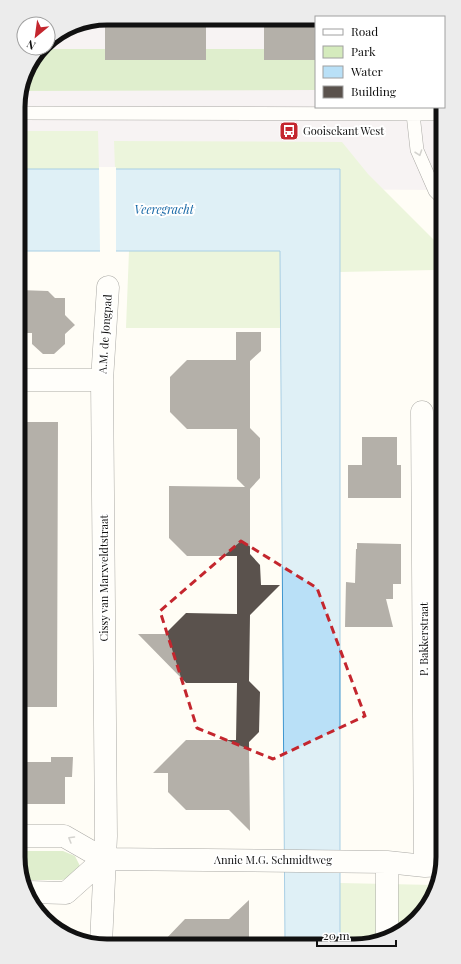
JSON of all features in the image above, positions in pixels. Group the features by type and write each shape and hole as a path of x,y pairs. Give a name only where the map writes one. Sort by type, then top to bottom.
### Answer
{"street":[{"name":"A.M. de Jongpad","path":"102,380 108,288"},
{"path":"25,380 102,380"},
{"name":"Cissy van Marxveldtstraat","path":"101,939 106,836 102,380"},
{"name":"P. Bakkerstraat","path":"422,412 434,866"},
{"name":"Annie M.G. Schmidtweg","path":"25,836 64,836 104,859 352,861 434,866"},
{"path":"33,892 66,892 104,859"},
{"path":"387,862 387,932"}],"lane":[{"path":"25,113 436,114"},
{"path":"413,114 416,150 436,192"}],"highlighted area":[{"path":"241,541 317,588 365,716 273,759 197,728 160,611"}],"shaded area":[{"path":"315,25 315,108 436,108 436,190 25,187 25,102 33,71 43,56 56,56 57,42 76,31 96,26"},
{"path":"436,654 436,862 434,872"}],"green space":[{"path":"56,49 315,49 315,90 27,91 33,71 42,57 56,56"},
{"path":"25,131 98,131 99,169 25,169"},
{"path":"114,141 342,142 368,174 435,241 434,270 340,272 340,169 115,169"},
{"path":"129,251 280,251 281,328 126,328"},
{"path":"25,851 63,851 75,856 80,866 74,876 62,880 29,880"},
{"path":"340,883 431,885 419,907 408,919 395,928 385,933 365,938 340,939"}],"water":[{"name":"Veeregracht","path":"25,169 340,169 340,939 285,939 280,251 25,251"}],"pier":[{"path":"99,167 116,167 116,253 100,253"}],"building":[{"path":"105,25 206,25 206,60 105,60"},
{"path":"264,25 315,25 315,60 264,60"},
{"path":"25,290 48,291 55,298 65,298 65,315 75,325 65,334 65,344 54,354 43,354 32,344 32,333 25,333"},
{"path":"236,332 261,332 261,351 250,361 250,428 260,438 260,478 250,489 250,554 260,565 261,585 280,585 250,615 249,681 260,692 259,732 249,742 250,831 229,810 186,810 168,792 168,773 153,773 186,740 236,740 237,683 186,683 138,634 165,634 186,613 237,614 237,556 187,556 169,538 169,486 245,487 237,479 237,429 187,429 170,412 170,377 187,360 236,360"},
{"path":"25,422 58,422 57,707 25,707"},
{"path":"362,437 397,437 397,465 401,465 401,498 348,498 348,465 362,465"},
{"path":"357,543 401,544 401,584 393,584 393,599 386,599 393,627 345,627 346,582 355,583"},
{"path":"51,757 73,757 72,777 65,777 65,804 27,804 27,762 51,762"},
{"path":"249,900 249,939 166,939 185,919 229,919"}],"place":[{"name":"Gooisekant West","path":"289,131"}]}
